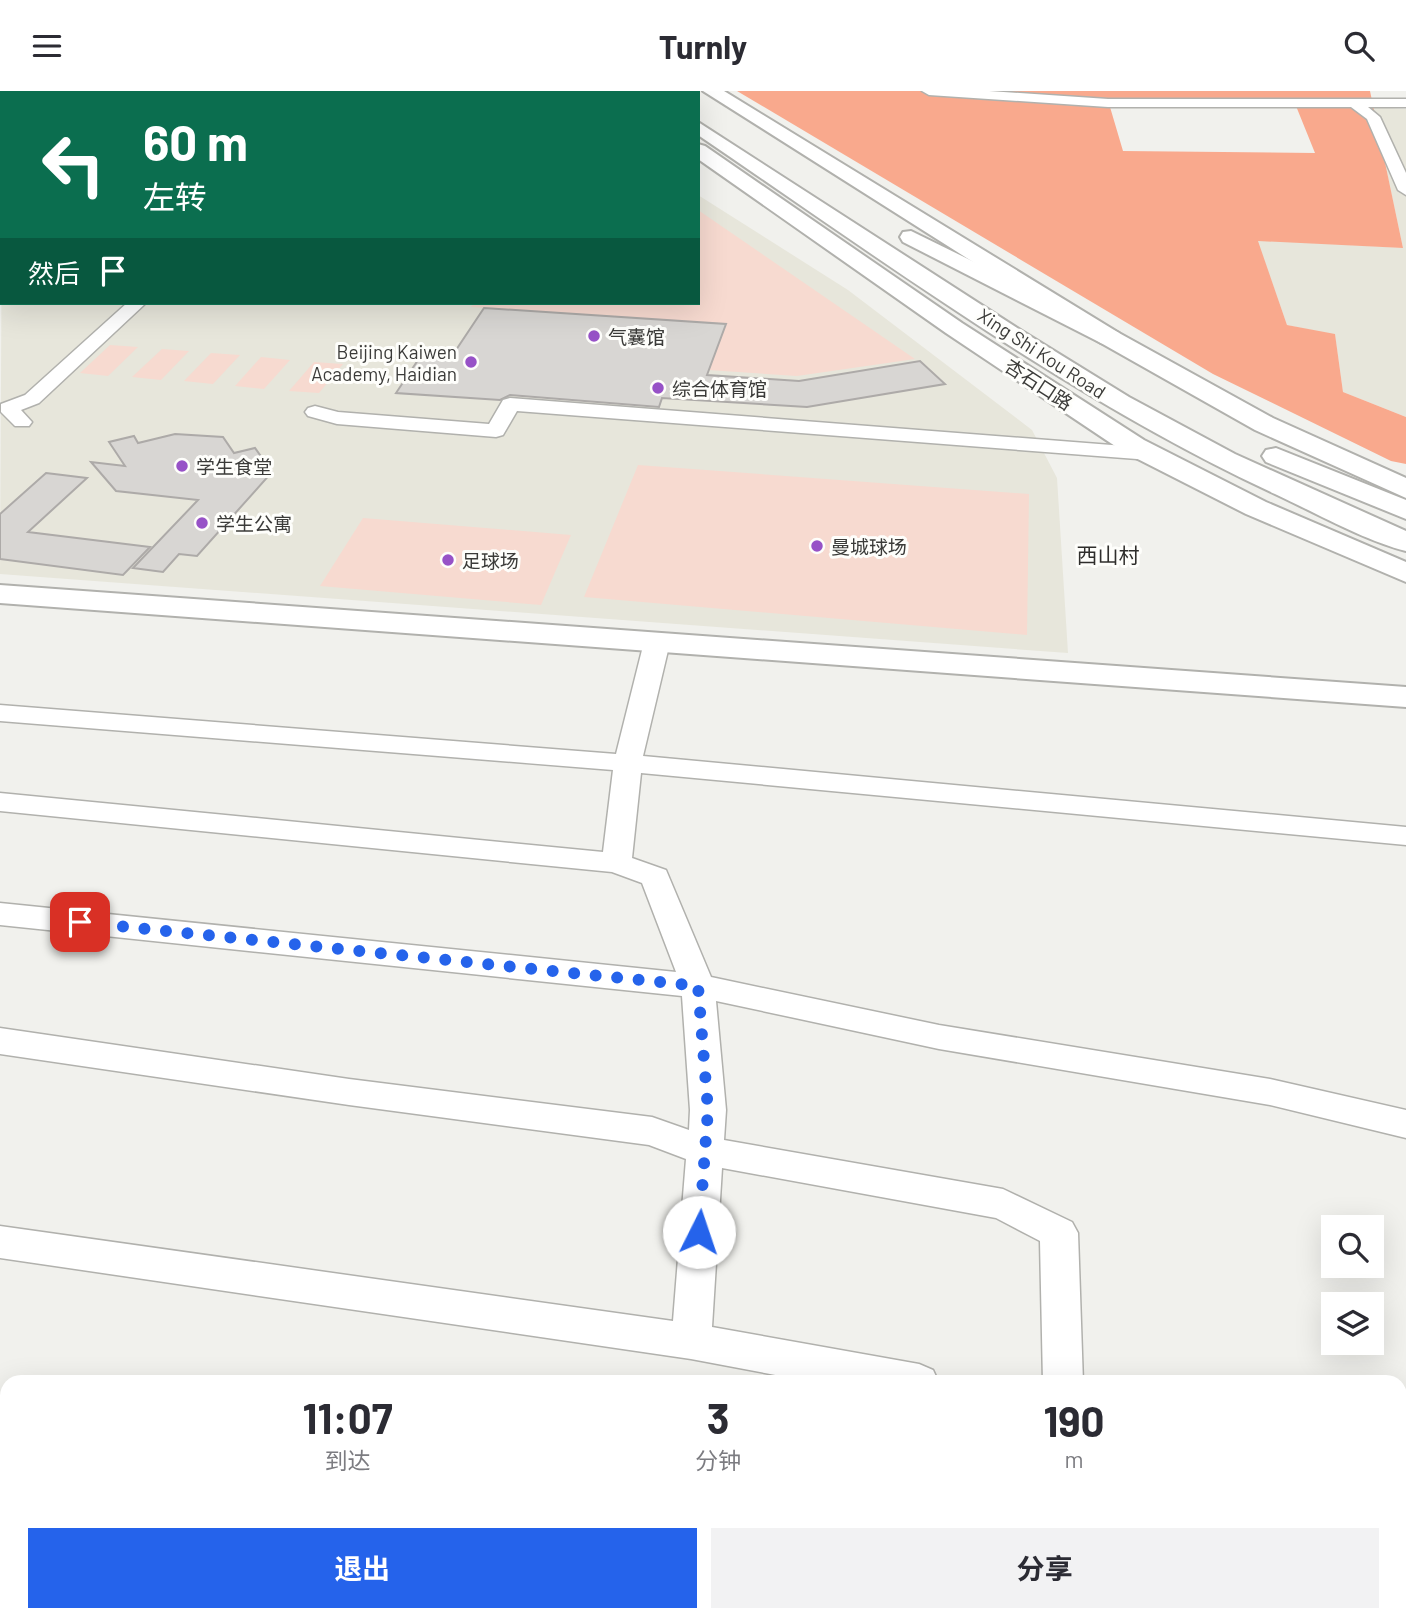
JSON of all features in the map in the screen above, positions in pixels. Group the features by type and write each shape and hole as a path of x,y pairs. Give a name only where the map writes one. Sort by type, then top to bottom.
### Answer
{"street":[{"path":"712,91 1103,347 1406,489"},
{"path":"929,91 1108,103 1395,103"},
{"path":"1351,101 1373,117 1406,190"},
{"name":"Xing Shi Kou Road","path":"700,103 911,237 1103,347"},
{"name":"Xing Shi Kou Road","path":"700,128 888,254 1121,404 1230,464 1406,542"},
{"name":"杏石口路","path":"700,151 954,328 1150,454 1256,507 1406,573"},
{"path":"888,254 954,328"},
{"path":"10,411 32,399 135,305"},
{"path":"315,412 337,418 495,431 510,404 1150,454"},
{"path":"1257,448 1406,510"},
{"path":"0,594 1406,697"},
{"path":"616,863 628,763 657,642"},
{"path":"0,713 628,763 1406,835"},
{"path":"0,802 616,863 655,877 698,986 708,1110 691,1341"},
{"path":"0,914 698,986 939,1037 1270,1092 1406,1124"},
{"path":"0,1041 349,1093 652,1131 705,1151 1003,1204 1059,1233 1063,1375"},
{"path":"0,1242 691,1341 876,1375"}],"shaded area":[{"path":"737,91 1370,91 1403,248 1258,241 1287,325 1335,334 1343,392 1406,417 1406,464 1391,461 1213,374","holes":["1296,106 1315,153 1123,151 1110,107"]},
{"path":"1373,107 1406,109 1406,417 1343,392 1335,335 1287,325 1257,240 1403,248"},
{"name":"Beijing Kaiwen Academy, Haidian","path":"700,196 848,290 1032,430 1057,478 1068,653 0,574 1,305 700,305"},
{"path":"700,211 915,359 797,376 708,370 726,324 471,307 700,305"},
{"path":"110,345 138,347 108,376 80,373"},
{"path":"162,349 189,351 161,380 132,377"},
{"path":"211,353 240,355 213,384 184,381"},
{"path":"261,357 290,360 264,389 235,386"},
{"path":"314,362 343,364 319,393 289,391"},
{"name":"曼城球场","path":"638,465 1029,494 1027,635 584,597"},
{"name":"足球场","path":"363,518 571,535 541,605 320,586"}],"building":[{"path":"484,308 726,324 707,375 799,381 920,361 945,384 807,407 662,398 659,407 510,395 500,400 396,393 420,357 450,359"},
{"path":"175,434 223,437 234,453 255,448 272,472 197,556 179,554 163,572 133,568 198,500 116,491 91,462 125,466 109,442 134,436 138,443"},
{"path":"46,473 87,478 28,532 150,547 123,575 0,559 0,514"}],"place":[{"name":"气囊馆","path":"594,336"},
{"name":"Beijing Kaiwen Academy, Haidian","path":"471,362"},
{"name":"综合体育馆","path":"658,388"},
{"name":"学生食堂","path":"182,466"},
{"name":"学生公寓","path":"202,523"},
{"name":"曼城球场","path":"817,546"},
{"name":"足球场","path":"448,560"}],"district":[{"name":"西山村","path":"1108,554"}],"route":[{"path":"80,922 698,986 708,1110 699,1232"}]}
